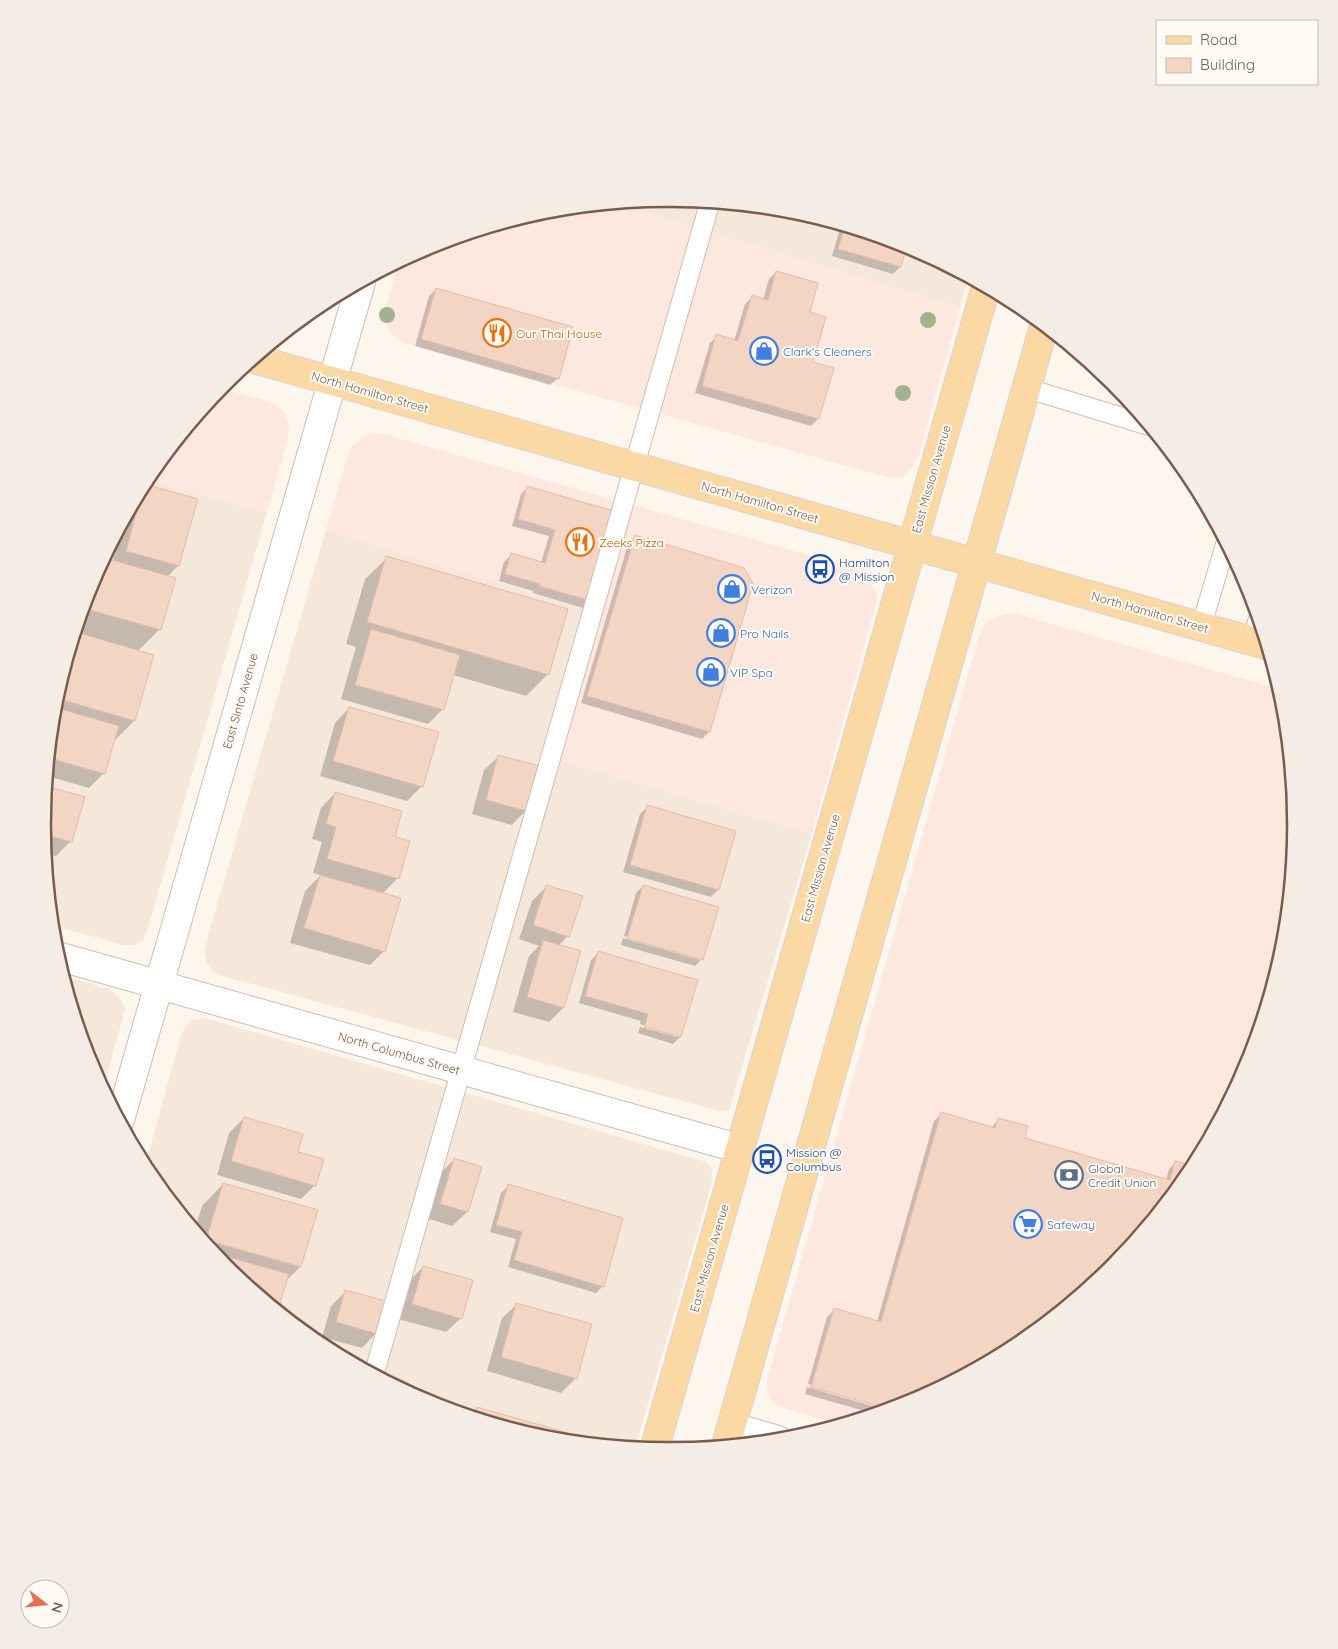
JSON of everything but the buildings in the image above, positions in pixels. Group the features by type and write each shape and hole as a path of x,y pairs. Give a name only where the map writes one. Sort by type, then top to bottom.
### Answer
{"main road":[{"name":"East Mission Avenue","path":"656,1442 984,294"},
{"path":"729,1436 1042,332"},
{"name":"North Hamilton Street","path":"261,361 1201,627 1257,636"}],"street":[{"name":"East Sinto Avenue","path":"122,1112 358,291"},
{"name":"North Columbus Street","path":"66,959 741,1149"},
{"path":"729,1436 746,1437"}],"lane":[{"path":"376,1368 708,208"},
{"path":"1026,388 1136,421"},
{"path":"1201,627 1223,552"}],"shaded area":[{"path":"669,207 709,208 750,212 829,228 905,254 942,270 966,284 960,307 615,209"},
{"path":"625,208 960,307 919,455 913,466 902,477 890,478 402,342 393,335 386,325 384,314 397,270 470,240 509,228 588,212"},
{"path":"230,390 276,405 285,413 289,424 288,439 267,512 154,482 179,448"},
{"path":"375,433 854,568 866,575 877,593 876,604 812,833 544,756 585,608 326,530 350,448 364,436"},
{"path":"154,482 267,512 147,932 143,941 135,945 123,945 60,927 53,865 51,825 53,784 63,704 84,626 98,588 115,551"},
{"path":"326,530 585,608 544,756 812,833 729,1110 723,1112 219,975 212,971 207,963 204,950"},
{"path":"1013,613 1271,687 1281,744 1287,825 1281,905 1275,945 1254,1023 1240,1061 1223,1098 1183,1168 1143,1220 1064,1299 1012,1338 942,1379 868,1409 829,1421 776,1406 767,1392 767,1380 978,639 983,626 999,616"},
{"path":"71,978 109,989 119,997 125,1009 106,1078 84,1023"},
{"path":"205,1018 706,1162 711,1166 711,1186 637,1441 588,1437 509,1421 470,1409 396,1379 326,1338 293,1315 232,1261 179,1201 148,1156 182,1032 191,1020"}],"place":[{"name":"Our Thai House","path":"497,333"},
{"name":"Clark's Cleaners","path":"764,351"},
{"name":"Zeeks Pizza","path":"580,542"},
{"name":"Hamilton @ Mission","path":"820,569"},
{"name":"Verizon","path":"732,589"},
{"name":"Pro Nails","path":"721,633"},
{"name":"VIP Spa","path":"711,672"},
{"name":"Mission @ Columbus","path":"767,1159"},
{"name":"Global Credit Union","path":"1069,1175"},
{"name":"Safeway","path":"1028,1224"}]}
